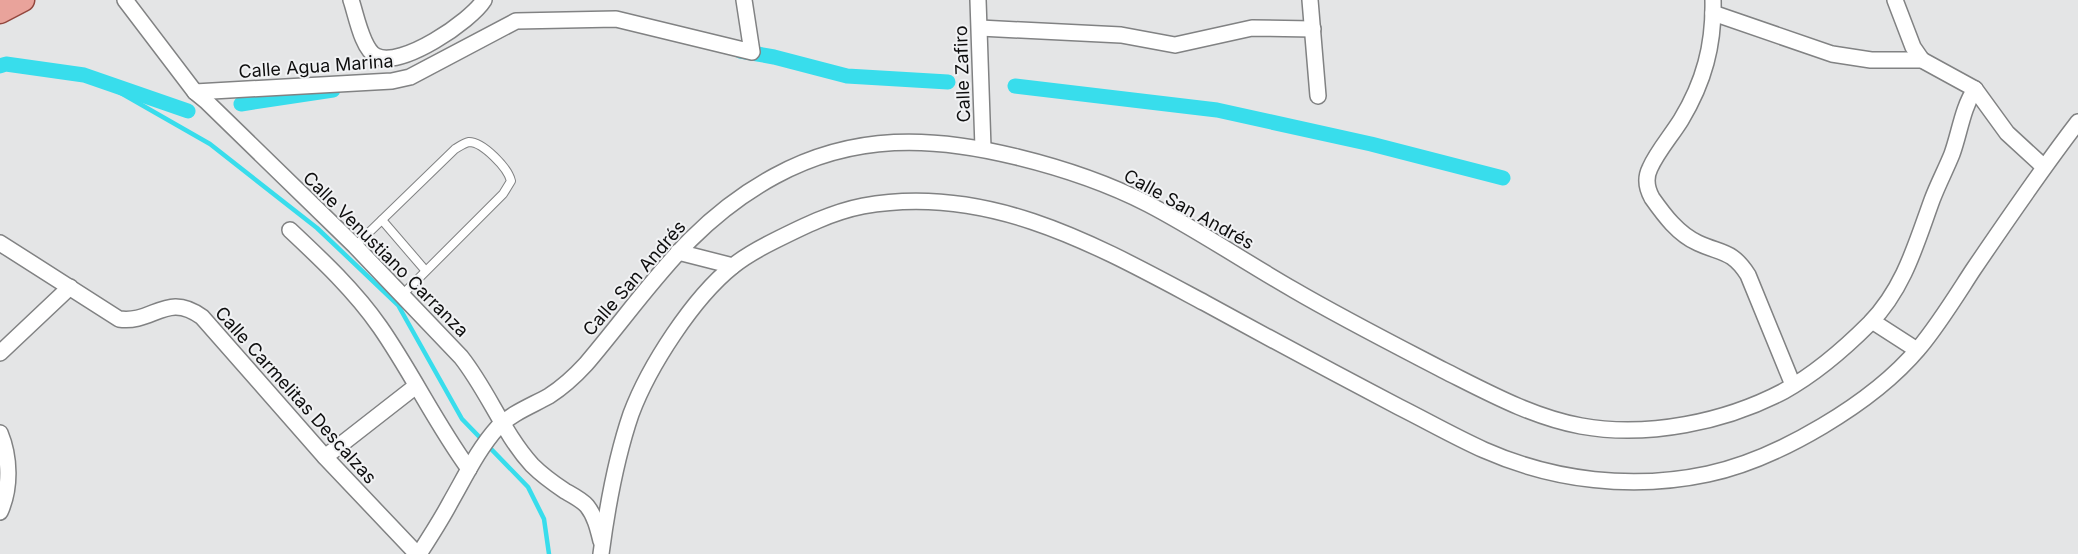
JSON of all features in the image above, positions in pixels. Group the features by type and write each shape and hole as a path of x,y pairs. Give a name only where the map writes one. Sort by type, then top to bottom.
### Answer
{"main road":[{"path":"0,12 23,0"}],"street":[{"name":"Calle Venustiano Carranza","path":"125,0 194,92 206,101 355,246 461,357 476,375 498,428 518,446 533,466 553,483 586,505 593,515 601,550"},
{"path":"352,0 365,42 375,55 385,58 410,53 461,24 484,0"},
{"name":"Calle Agua Marina","path":"194,92 392,81 410,77 516,21 616,20 752,52 744,0"},
{"name":"Calle Zafiro","path":"978,0 983,148"},
{"path":"1310,0 1318,96"},
{"path":"1895,0 1913,47 1922,60 1975,89 2007,133 2044,167"},
{"path":"1793,385 1748,275 1742,265 1724,252 1684,235 1663,213 1647,187 1647,177 1650,168 1681,120 1695,94 1705,66 1713,31 1713,7 1832,54 1861,59 1922,60"},
{"path":"980,28 1121,35 1175,45 1252,28 1313,29"},
{"name":"Calle San Andrés","path":"498,428 570,381 651,282 678,252 718,214 776,176 808,160 863,145 896,141 930,141 983,148 1100,182 1148,204 1296,292 1387,341 1498,397 1542,414 1581,426 1645,429 1679,425 1717,417 1754,404 1812,374 1872,321 1896,288 1912,260 1936,191 1952,155 1967,102 1975,89"},
{"path":"601,550 624,438 641,390 677,330 704,296 733,266 761,248 795,230 860,207 903,201 942,203 983,208 1020,216 1084,240 1133,264 1295,353 1486,451 1522,465 1593,480 1629,482 1674,480 1711,474 1744,463 1811,432 1856,404 1888,380 1917,350 1938,323 2044,167 2078,122"},
{"path":"290,230 327,265 366,308 380,327 451,444 469,469"},
{"name":"Calle Carmelitas Descalzas","path":"0,243 119,319 138,319 175,306 193,311 202,317 325,457 418,554"},
{"path":"678,252 733,266"},
{"path":"0,353 70,287"},
{"path":"1872,321 1917,350"},
{"path":"325,457 416,386"},
{"path":"418,554 469,469 498,428"},
{"path":"0,433 7,469 7,487 0,512"}],"lane":[{"path":"355,246 463,144 471,142 479,145 504,166 511,181 503,194 402,295"},
{"path":"382,220 425,270"}],"waterway":[{"path":"740,51 774,57 847,76 948,82"},
{"path":"0,66 6,64 84,75 188,111"},
{"path":"98,80 210,144 317,228 398,305 462,419 528,487 544,519 549,554"},
{"path":"1015,86 1217,110 1371,144 1503,178"},
{"path":"241,104 333,90"}]}
